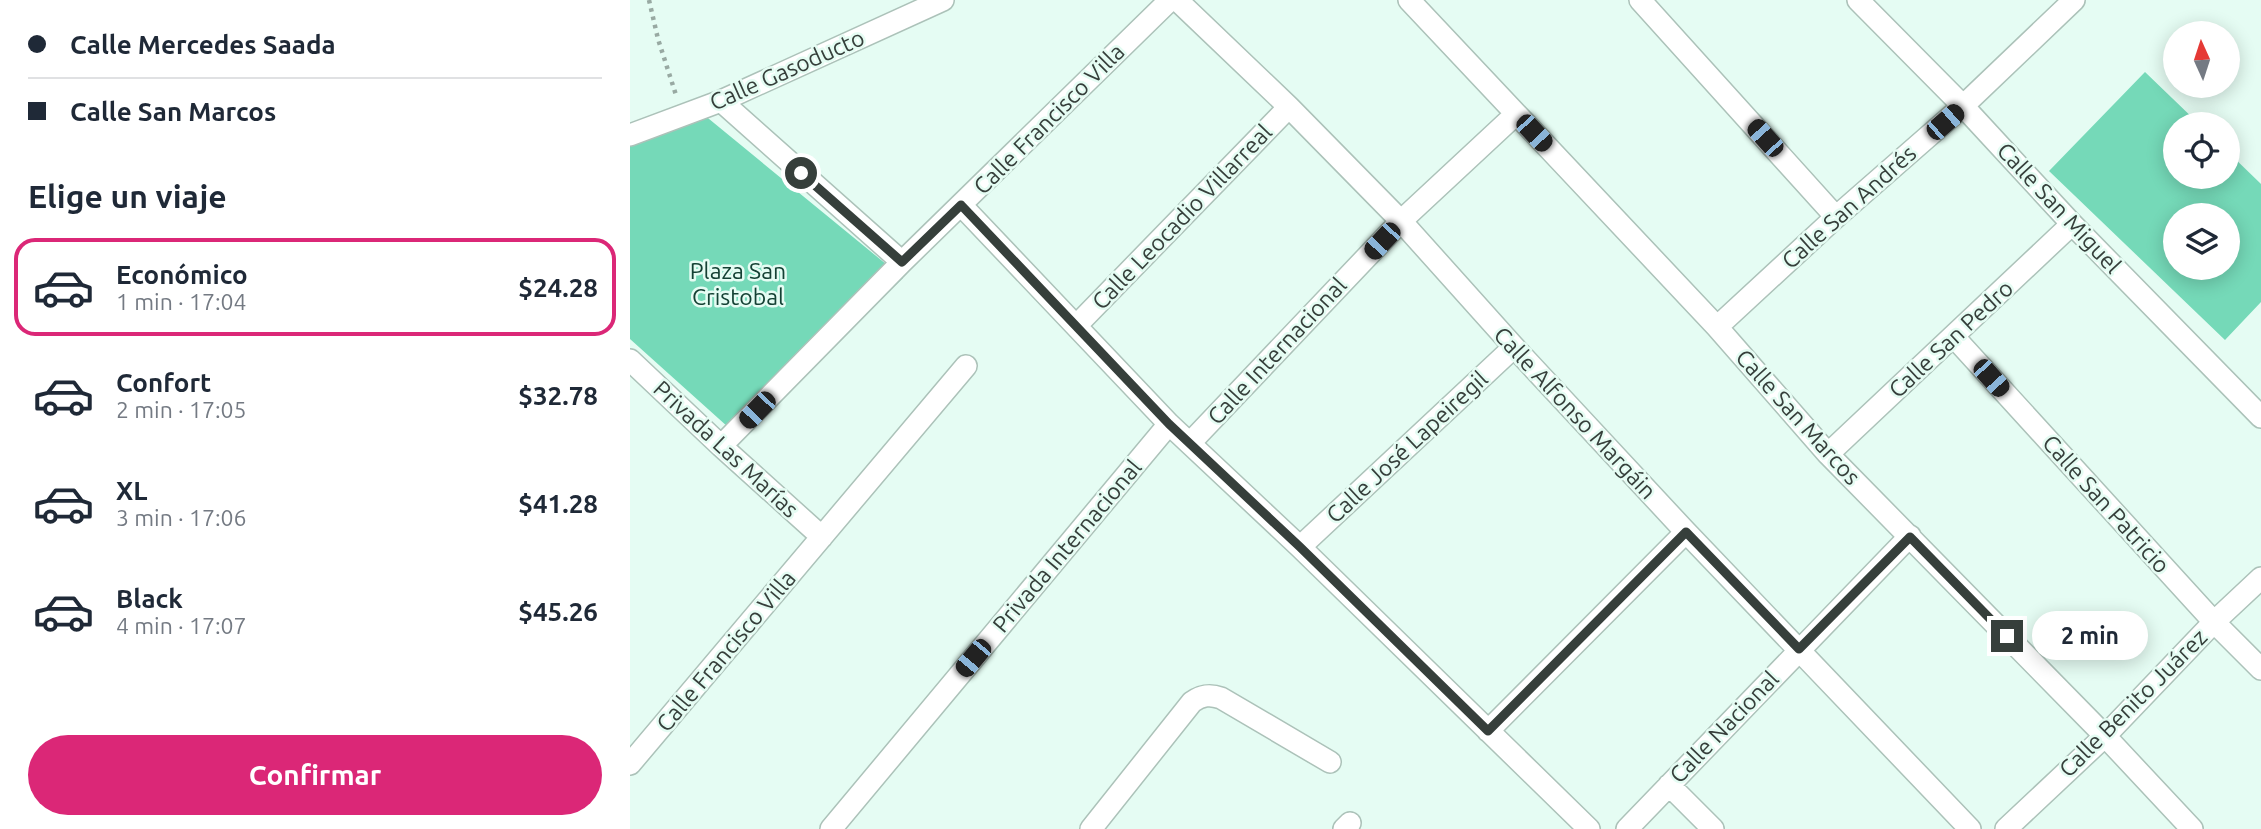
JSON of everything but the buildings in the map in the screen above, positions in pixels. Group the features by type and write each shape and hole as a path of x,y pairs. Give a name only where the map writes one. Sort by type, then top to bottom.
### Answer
{"street":[{"name":"Calle Gasoducto","path":"630,135 721,101 943,0"},
{"name":"Calle Francisco Villa","path":"721,446 902,262 1170,0"},
{"name":"Calle Alfonso Margáin","path":"1177,0 1289,107 1401,221 1686,532 1970,829"},
{"name":"Calle San Marcos","path":"1409,0 1717,327 1828,454 2105,736 2192,829"},
{"path":"1640,0 1836,216"},
{"name":"Calle San Miguel","path":"1858,0 2261,417"},
{"name":"Calle San Andrés","path":"1717,327 1836,216 1963,106 2074,0"},
{"path":"721,101 902,262"},
{"name":"Calle Leocadio Villarreal","path":"1076,326 1289,107"},
{"name":"Calle Internacional","path":"1191,443 1401,221 1516,114"},
{"path":"961,205 1169,424 1300,547 1589,829"},
{"name":"Calle San Pedro","path":"1828,454 2072,224"},
{"name":"Calle San Patricio","path":"1954,337 2261,669"},
{"name":"Calle José Lapeiregil","path":"1300,547 1514,347"},
{"name":"Privada Las Marías","path":"630,360 822,537"},
{"name":"Calle Francisco Villa","path":"630,764 966,366"},
{"name":"Privada Internacional","path":"831,829 1169,424"},
{"path":"1488,731 1686,532"},
{"name":"Calle Nacional","path":"1627,829 1910,537"},
{"name":"Calle Benito Juárez","path":"2006,829 2105,736 2214,621 2261,578"},
{"path":"1091,829 1192,702 1199,697 1221,698 1330,762"},
{"path":"1669,785 1713,829"}],"path":[{"path":"649,0 658,39 683,116"}],"green space":[{"path":"2145,72 2163,89 2163,98 2172,98 2187,112 2163,112 2163,189 2240,189 2240,164 2261,184 2261,302 2225,340 2049,171"},
{"name":"Plaza San Cristobal","path":"703,114 903,278 738,436 630,339 630,146"}],"route":[{"path":"801,173 902,262 961,205 1169,424 1300,547 1488,731 1686,532 1799,649 1910,537 2007,636"}]}
